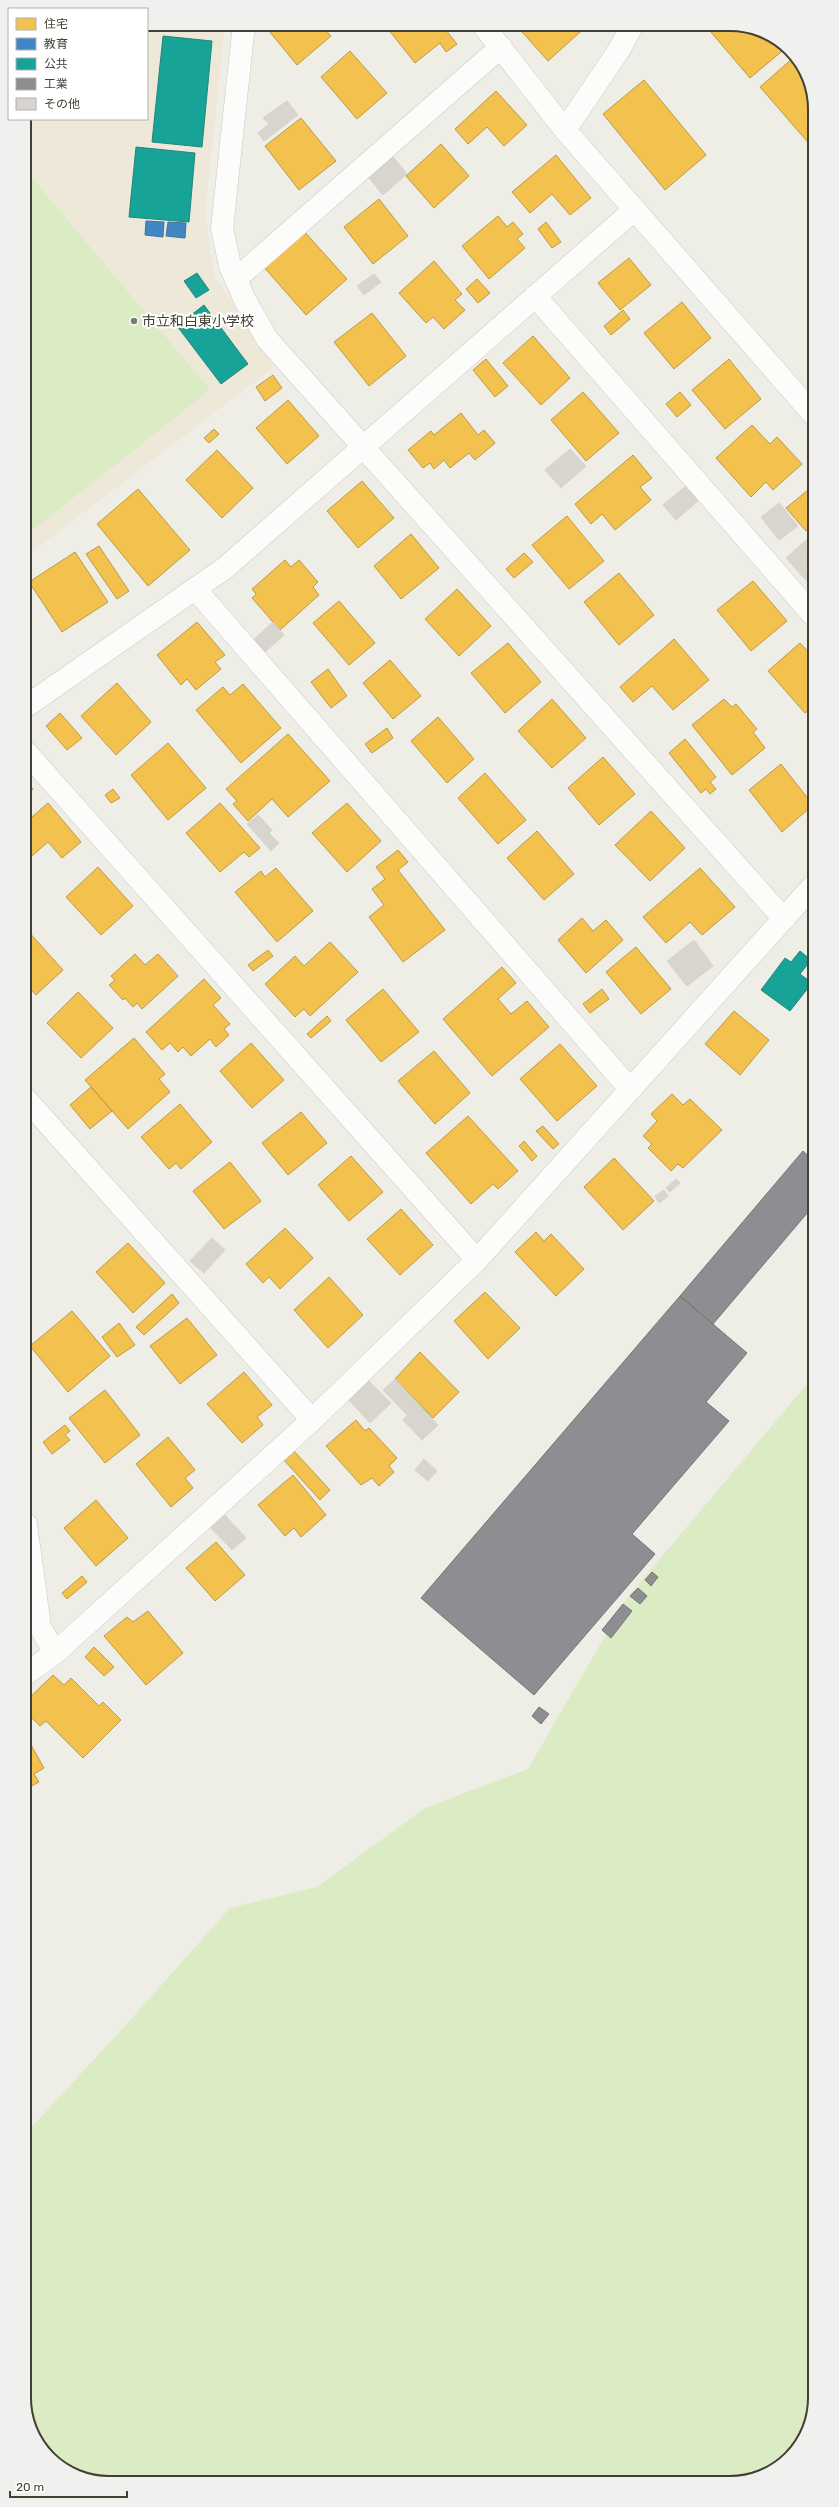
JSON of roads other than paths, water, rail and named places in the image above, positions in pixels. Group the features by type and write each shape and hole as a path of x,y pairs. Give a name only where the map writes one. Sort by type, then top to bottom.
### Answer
{"street":[{"path":"243,31 222,228 230,266 237,278 245,300 267,339 784,919"},
{"path":"488,31 565,130 808,408"},
{"path":"565,130 619,50 629,31"},
{"path":"237,278 501,47"},
{"path":"31,704 226,568 362,447 634,210"},
{"path":"535,296 808,609"},
{"path":"196,590 630,1089"},
{"path":"31,758 477,1260"},
{"path":"31,1670 55,1653 312,1420 477,1260 808,892"},
{"path":"31,1105 312,1420"},
{"path":"31,1561 40,1627 55,1653"}],"place":[{"name":"市立和白東小学校","path":"134,321"}]}
